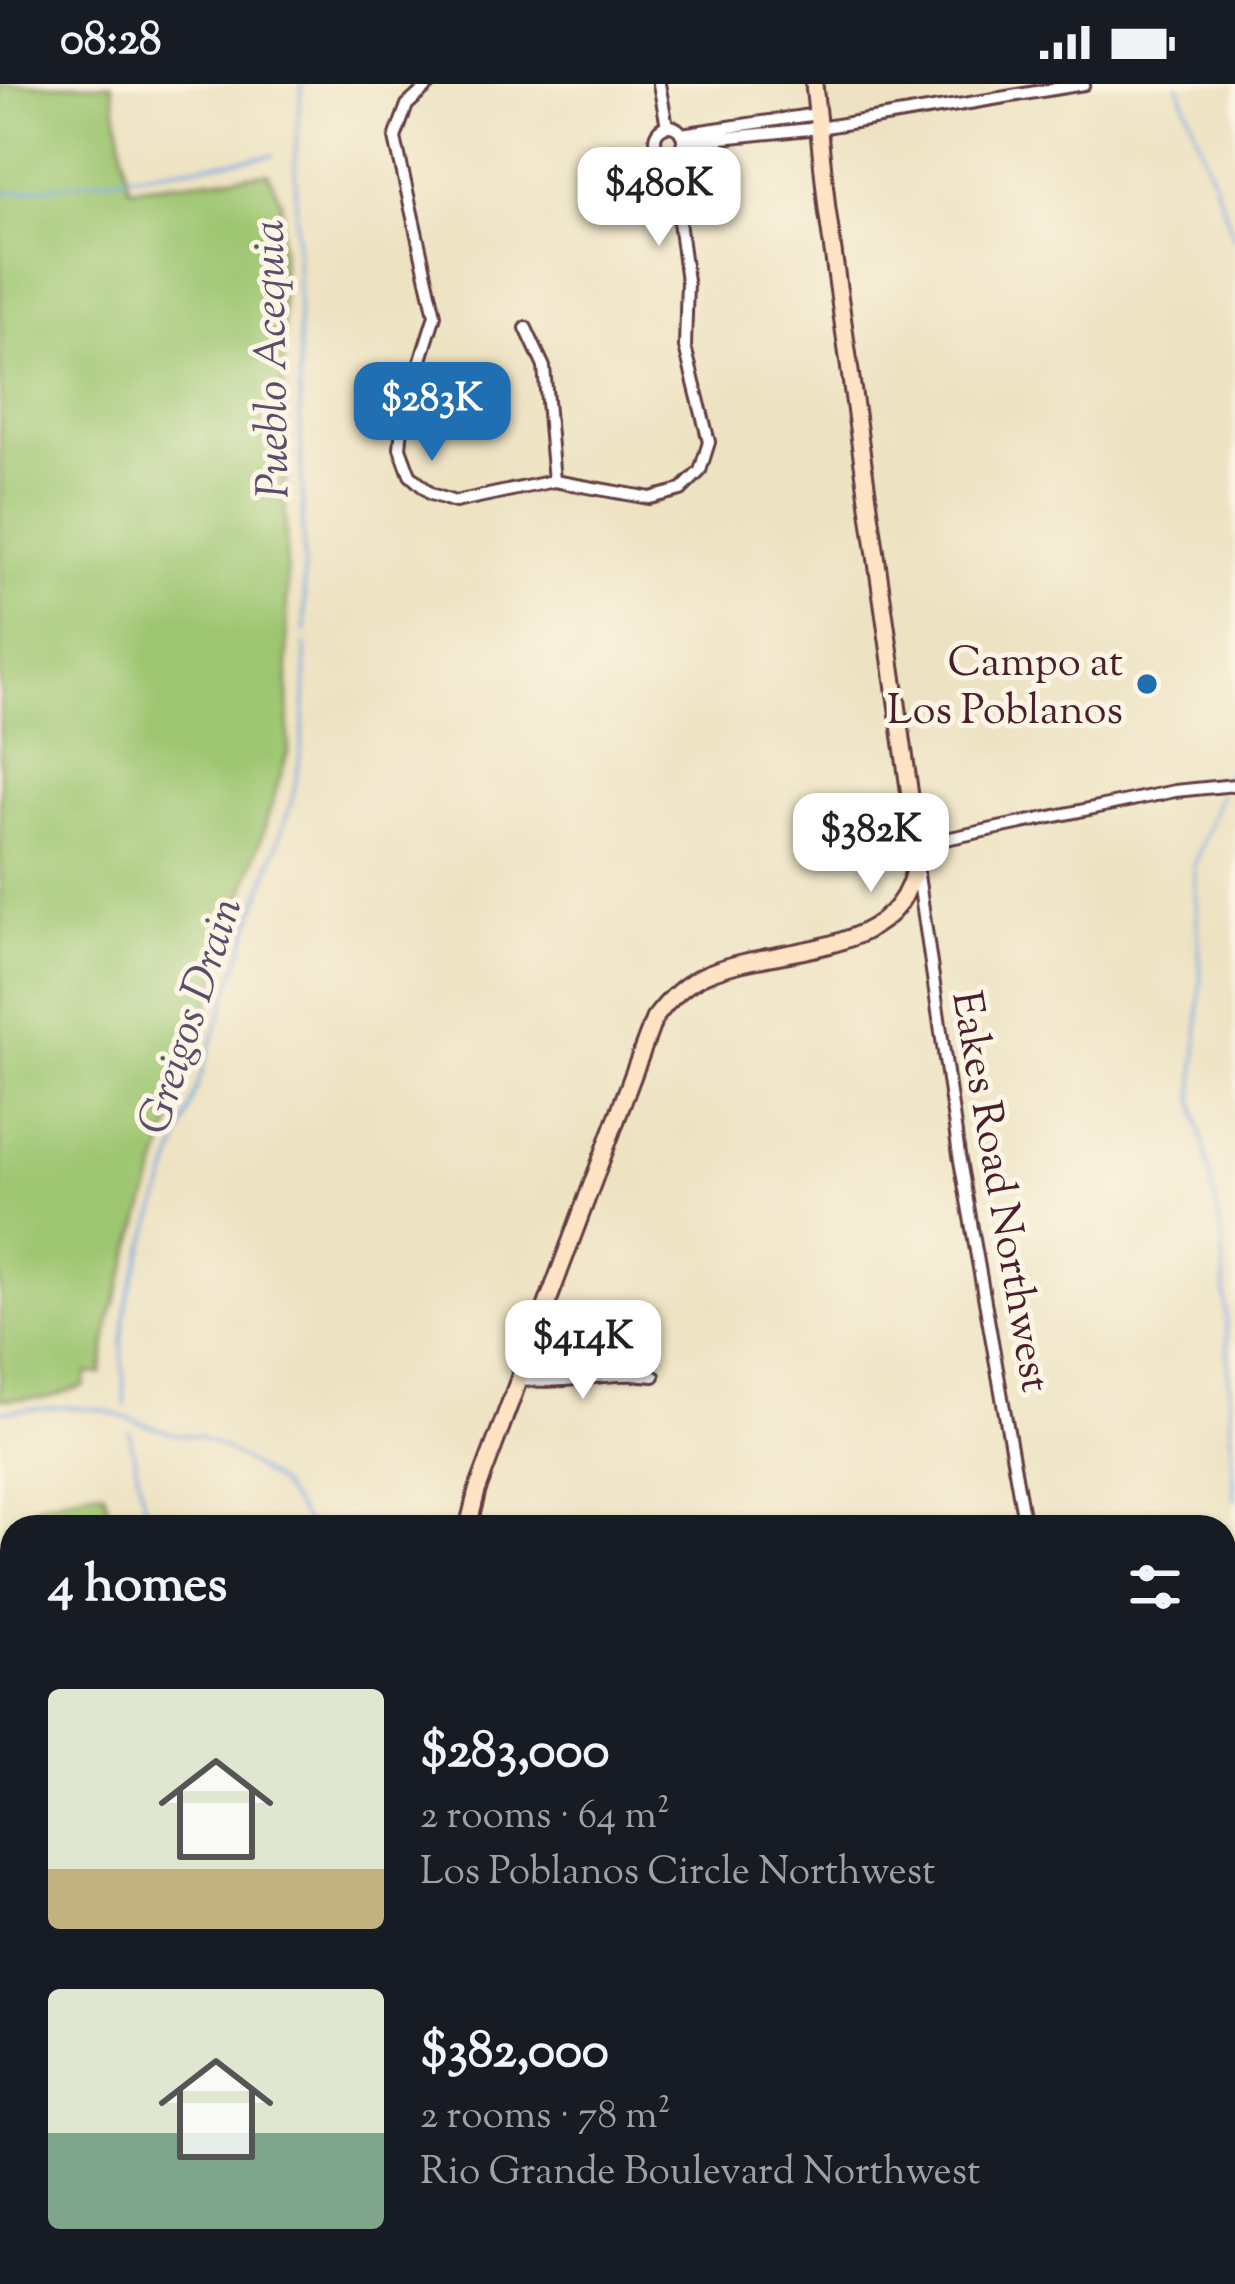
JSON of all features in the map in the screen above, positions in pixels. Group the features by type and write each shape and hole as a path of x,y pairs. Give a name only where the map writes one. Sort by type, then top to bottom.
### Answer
{"street":[{"path":"430,84 407,104 395,138 435,315 403,417 400,448 410,475 431,494 455,502 554,481 650,498 681,490 700,471 709,442 685,347 687,281 670,154"},
{"path":"659,84 667,126 682,138 1084,84"},
{"path":"471,1515 476,1491 645,1037 666,1002 707,974 855,938 890,913 917,865 814,84"},
{"path":"667,126 655,140 659,150 678,151 682,138"},
{"path":"526,328 544,368 554,481"},
{"path":"917,845 1162,794 1235,785"},
{"name":"Eakes Road Northwest","path":"917,865 959,1155 1023,1515"},
{"path":"518,1379 540,1383 634,1373 654,1376"}],"green space":[{"path":"0,84 112,84 129,188 268,173 281,200 289,749 110,1318 101,1374 87,1373 84,1386 47,1398 0,1399"},
{"path":"104,1491 110,1515 37,1515 39,1503"}],"waterway":[{"name":"Pueblo Acequia","path":"302,84 295,154 305,633"},
{"path":"1178,84 1235,239"},
{"path":"0,194 274,155"},
{"name":"Greigos Drain","path":"125,1405 122,1342 128,1296 292,800 304,722 305,643"},
{"path":"1226,779 1235,758"},
{"path":"1221,793 1194,866 1201,982 1194,1099 1222,1235 1235,1500"},
{"path":"0,1411 103,1410 170,1433 198,1436 277,1483 301,1515"},
{"name":"Pueblo Acequia","path":"129,1432 146,1515"}],"place":[{"name":"Campo at Los Poblanos","path":"1147,684"}]}
